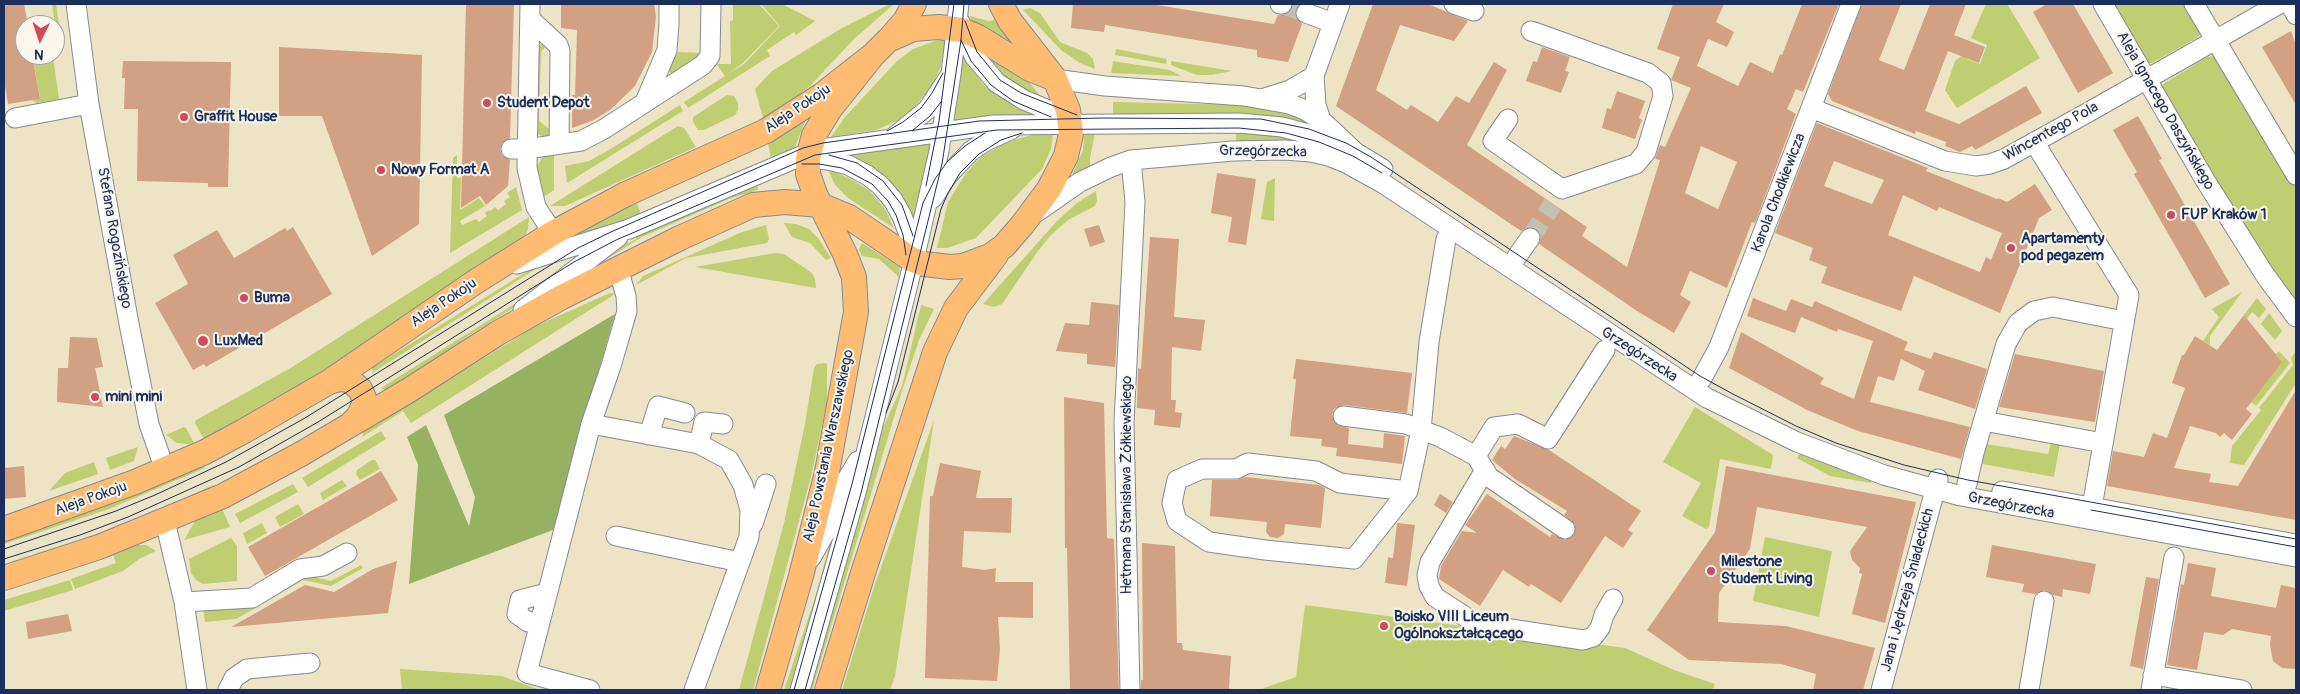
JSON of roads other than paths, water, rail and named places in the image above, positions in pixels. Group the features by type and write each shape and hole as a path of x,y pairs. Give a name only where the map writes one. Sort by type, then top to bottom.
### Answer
{"main road":[{"path":"803,156 820,123 880,48 905,21 914,4"},
{"path":"828,690 863,573 935,352 956,308 975,281 1023,224 1049,189 1061,168 1075,122 1056,79 1010,21 1001,4"},
{"path":"880,48 913,29 939,27 959,20 978,37 1030,69 1056,79"},
{"name":"Aleja Pokoju","path":"4,529 96,498 165,470 244,431 329,382 475,282 554,233 626,194 766,131 822,94 880,48"},
{"name":"Aleja Powstania Warszawskiego","path":"768,690 801,576 827,472 856,312 854,278 845,254 820,205 803,156"},
{"path":"4,578 77,555 165,521 258,478 411,389 498,333 618,268 753,205 785,202 820,205 855,220 912,260 938,266 963,266 990,256 1004,246"},
{"path":"329,382 340,379 349,380 360,389 364,398 363,407 358,417 352,422"}],"street":[{"name":"Stefana Rogozińskiego","path":"76,4 89,104 149,424 165,470"},
{"path":"645,102 666,50 670,24 668,4"},
{"path":"519,149 576,142 587,138 707,62 710,53 711,4"},
{"path":"1321,120 1316,105 1314,76 1340,4"},
{"path":"1454,4 1474,11"},
{"name":"Karola Chodkiewicza","path":"1701,380 1719,347 1851,4"},
{"name":"Aleja Ignacego Daszyńskiego","path":"2103,4 2205,180 2265,275 2296,317"},
{"path":"2194,4 2296,175"},
{"name":"Wincentego Pola","path":"1811,108 1960,165 1976,166 1990,164 2004,159 2278,4"},
{"path":"2290,4 2296,15"},
{"path":"530,11 558,45 560,51 558,143"},
{"path":"530,11 519,149 527,168 532,197 536,207 554,233"},
{"path":"1306,13 1333,23"},
{"path":"800,690 833,578 908,285 912,260 942,132 959,20"},
{"path":"959,20 974,56 999,86 1024,100 1075,122"},
{"path":"1508,119 1493,141 1558,197 1636,164 1646,152 1663,96 1661,83 1648,73 1530,31"},
{"path":"890,139 928,109 950,74"},
{"path":"1262,98 1290,90 1314,76"},
{"name":"Grzegórzecka","path":"1056,79 1105,86 1262,98 1297,106 1321,120 1355,152 1701,380 1794,429 1835,446 1937,484 1967,484 2296,544"},
{"path":"15,118 89,104"},
{"path":"475,282 534,257 629,229 803,156 828,148 992,125 1075,122 1256,124 1306,133 1355,152"},
{"path":"924,214 943,182 964,157 986,141 1025,124"},
{"path":"2034,142 2129,295 2092,507"},
{"name":"Grzegórzecka","path":"1023,224 1080,182 1131,160 1205,152 1284,150 1311,152 1328,156 1365,172 1715,403 1761,426 1839,460 2108,524 2296,557"},
{"path":"803,156 848,165 880,185 893,200 904,220 912,260"},
{"name":"Hetmana Stanisława Żółkiewskiego","path":"1130,690 1124,422 1135,202 1131,160"},
{"path":"498,333 533,301 629,229"},
{"path":"1408,491 1340,483 1316,471 1248,463 1236,469 1202,469 1178,480 1172,503 1177,521 1209,542 1354,559 1408,491 1421,430 1429,342 1446,239 1452,230"},
{"path":"1516,258 1530,238"},
{"path":"590,690 525,682 591,424 627,311 626,296 618,268"},
{"path":"1967,484 2006,344 2012,332 2026,315 2043,308 2053,307 2124,321"},
{"path":"1604,350 1548,439 1518,424 1494,427 1481,463 1430,562 1426,575 1435,597 1472,621 1484,625 1583,640 1593,637 1600,628 1604,614 1614,599"},
{"path":"649,435 658,406 685,413"},
{"path":"1343,416 1406,424 1440,437 1481,463 1489,477 1565,529"},
{"path":"1983,421 2103,442"},
{"path":"699,444 704,422 723,424"},
{"path":"591,424 699,444 729,460 743,485 750,510 749,537"},
{"path":"801,576 832,520 843,486 867,448"},
{"path":"694,690 766,484"},
{"name":"Jana i Jędrzeja Śniadeckich","path":"1881,690 1937,484"},
{"path":"165,521 184,602 197,690"},
{"path":"616,536 740,562"},
{"path":"184,602 252,598 300,568 323,566 347,552"},
{"path":"2174,557 2152,682 2242,690"},
{"path":"540,621 528,622 516,614 520,600 547,593"},
{"path":"2029,690 2044,601"},
{"path":"228,690 234,678 247,669 310,663"}],"tunnel":[{"path":"1282,4 1306,13"},
{"path":"1530,238 1553,204"}],"tram line":[{"path":"926,186 939,121 954,4"},
{"path":"805,690 861,493 942,164 961,40 964,4"},
{"path":"965,21 977,52 1000,80 1021,93 1077,115"},
{"path":"961,40 971,61 991,85 1013,101 1051,117"},
{"path":"887,131 903,122 921,108 943,73"},
{"path":"913,130 930,116 941,102"},
{"path":"4,549 116,511 226,462 305,418 578,248 803,148 823,143 979,121 1102,118 1261,119 1309,129 1346,143 1371,157 1700,376 1796,426 1836,443 1904,465 1968,480 2296,539"},
{"path":"4,559 80,535 128,517 239,467 318,422 574,262 616,240 815,155 997,130 1239,128 1286,133 1319,142 1353,156 1382,173"},
{"path":"794,690 852,484 923,203 935,179 947,162 965,146 985,133"},
{"path":"886,413 898,382 941,209 948,193 960,173 979,154 1001,140 1022,133"},
{"path":"829,155 857,163 883,181 902,205 913,236"},
{"path":"802,164 819,164 842,168 872,184 888,201 896,215 903,235 906,255"},
{"path":"2091,510 2296,547"}],"place":[{"name":"Student Depot","path":"487,103"},
{"name":"Graffit House","path":"184,117"},
{"name":"Nowy Format A","path":"381,170"},
{"name":"FUP Kraków 1","path":"2171,215"},
{"name":"Apartamenty pod pegazem","path":"2011,248"},
{"name":"Buma","path":"244,298"},
{"name":"LuxMed","path":"203,341"},
{"name":"mini mini","path":"95,397"},
{"name":"Milestone Student Living","path":"1711,571"},
{"name":"Boisko VIII Liceum Ogólnokształcącego","path":"1384,626"}]}
